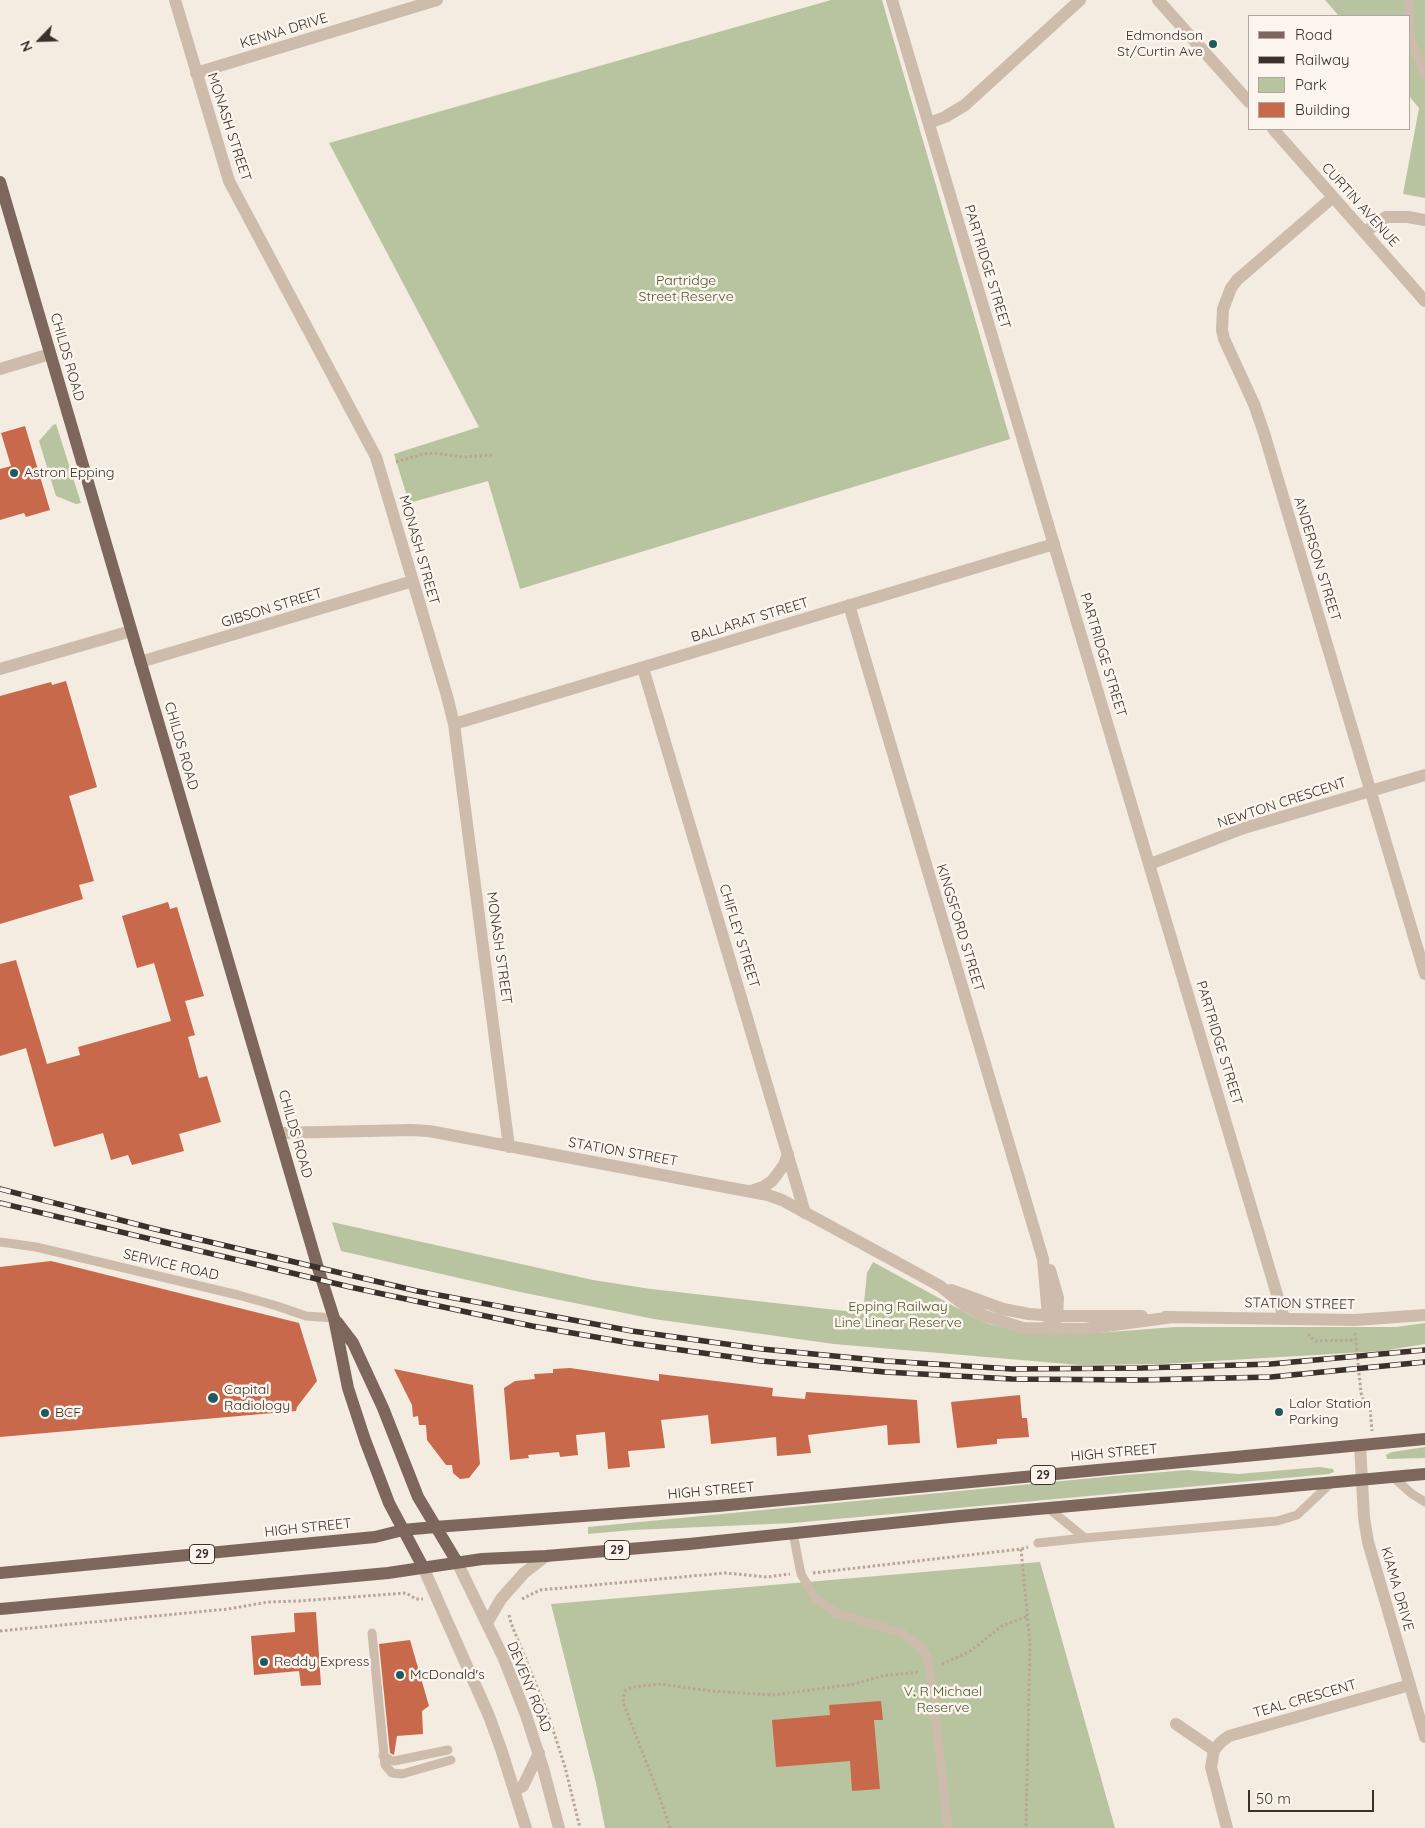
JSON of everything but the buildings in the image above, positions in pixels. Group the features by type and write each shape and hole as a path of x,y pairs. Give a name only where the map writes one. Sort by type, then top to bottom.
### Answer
{"main road":[{"name":"CHILDS ROAD","path":"0,182 334,1318 348,1388 390,1503 423,1567"},
{"name":"CHILDS ROAD","path":"334,1318 353,1343 383,1408 417,1495 457,1562"},
{"name":"HIGH STREET","path":"0,1573 375,1537 403,1530 718,1506 1425,1439"},
{"name":"29","path":"0,1609 388,1573 482,1559 546,1556 1425,1474"}],"street":[{"name":"MONASH STREET","path":"175,0 224,169 236,196 376,457 447,696 454,724 509,1147"},
{"name":"KENNA DRIVE","path":"196,72 437,0"},
{"name":"PARTRIDGE STREET","path":"892,0 1284,1318"},
{"path":"929,123 945,117 965,105 1080,0"},
{"path":"1159,1 1248,101"},
{"name":"CURTIN AVENUE","path":"1274,130 1425,301"},
{"name":"ANDERSON STREET","path":"1333,197 1237,280 1231,288 1223,309 1222,330 1224,339 1254,404 1264,433 1425,974"},
{"path":"1365,232 1386,217 1408,217 1425,220"},
{"path":"0,369 50,354"},
{"name":"BALLARAT STREET","path":"454,724 1054,544"},
{"name":"GIBSON STREET","path":"140,662 413,582"},
{"name":"KINGSFORD STREET","path":"849,605 1043,1259 1052,1316 1051,1330"},
{"path":"0,669 131,631"},
{"name":"CHIFLEY STREET","path":"643,668 805,1213"},
{"name":"NEWTON CRESCENT","path":"1150,864 1244,828 1425,774"},
{"name":"STATION STREET","path":"279,1133 429,1131 768,1195 782,1200 940,1286 1003,1309 1052,1316 1117,1315 1355,1320 1425,1315"},
{"path":"750,1191 764,1187 772,1181 784,1166 788,1154"},
{"name":"STATION STREET","path":"940,1286 964,1305 984,1316 1023,1328 1051,1330 1084,1329 1174,1317"},
{"name":"KIAMA DRIVE","path":"1360,1445 1364,1518 1368,1542 1425,1737"},
{"path":"487,1623 501,1599 524,1573 546,1556"},
{"name":"DEVENY ROAD","path":"457,1562 504,1659 538,1753 558,1828"},
{"path":"423,1567 492,1724 526,1828"},
{"name":"TEAL CRESCENT","path":"1214,1750 1229,1736 1410,1685"},
{"path":"1176,1724 1214,1750 1211,1766 1212,1776 1227,1828"},
{"path":"515,1791 523,1786 529,1777 538,1753"}],"lane":[{"path":"1409,0 1409,15"},
{"path":"1410,32 1411,41 1425,75"},
{"name":"SERVICE ROAD","path":"0,1242 36,1247 238,1295 306,1316 334,1318"},
{"path":"1393,1477 1412,1494 1425,1502"},
{"path":"1038,1544 1287,1518 1297,1515 1333,1482"},
{"path":"1048,1508 1085,1538"},
{"path":"793,1533 801,1574 815,1598 836,1613 902,1633 921,1647 926,1655 930,1669 948,1828"},
{"path":"372,1633 385,1765 397,1774 451,1760"},
{"path":"384,1756 394,1761 448,1750"}],"path":[{"path":"396,462 423,454 434,453 464,457 492,455"},
{"path":"1306,1319 1308,1333 1315,1341 1355,1340"},
{"path":"1355,1320 1355,1340 1361,1393 1364,1402 1370,1408 1373,1444"},
{"path":"517,1602 540,1590 725,1573 767,1577 850,1570 1021,1549 1038,1544"},
{"path":"1021,1549 1030,1644 1026,1828"},
{"path":"0,1631 228,1609 268,1602 406,1593 416,1599 438,1598"},
{"path":"501,1599 508,1609 511,1623 548,1714 565,1767 580,1828"},
{"path":"670,1828 624,1705 625,1691 633,1687 660,1684 712,1691 773,1695 855,1684 882,1676 930,1669 969,1652 1002,1626 1028,1616"}],"green space":[{"name":"Partridge Street Reserve","path":"831,0 882,0 1010,439 520,589 488,481 409,503 394,454 479,427 329,143"},
{"path":"1325,0 1425,0 1425,198 1403,194 1419,108 1410,97 1410,15 1338,15"},
{"path":"56,424 81,503 76,504 56,496 39,441"},
{"name":"Epping Railway Line Linear Reserve","path":"332,1222 593,1280 651,1289 863,1313 867,1273 873,1262 989,1324 1021,1332 1083,1334 1175,1327 1396,1327 1425,1323 1425,1344 1382,1351 1163,1364 1079,1365 834,1344 654,1319 520,1292 341,1251"},
{"path":"1425,1447 1425,1458 1387,1459 1386,1455 1392,1452"},
{"path":"1320,1467 1333,1469 1334,1472 1329,1474 793,1523 633,1530 588,1534 588,1527 1114,1476 1188,1470 1238,1474"},
{"name":"V. R Michael Reserve","path":"1040,1562 1115,1828 605,1828 596,1783 551,1604"}],"railway":[{"path":"0,1189 155,1229 417,1291 632,1331 762,1349 886,1361 1012,1369 1142,1368 1271,1364 1425,1350"},
{"path":"0,1203 350,1287 532,1326 630,1343 761,1361 885,1372 1012,1379 1142,1380 1271,1377 1425,1362"}],"place":[{"name":"Edmondson St/Curtin Ave","path":"1213,44"},
{"name":"Astron Epping","path":"14,473"},
{"name":"Capital Radiology","path":"213,1398"},
{"name":"Lalor Station Parking","path":"1279,1412"},
{"name":"BCF","path":"45,1413"},
{"name":"Reddy Express","path":"264,1662"},
{"name":"McDonald's","path":"400,1675"}]}
